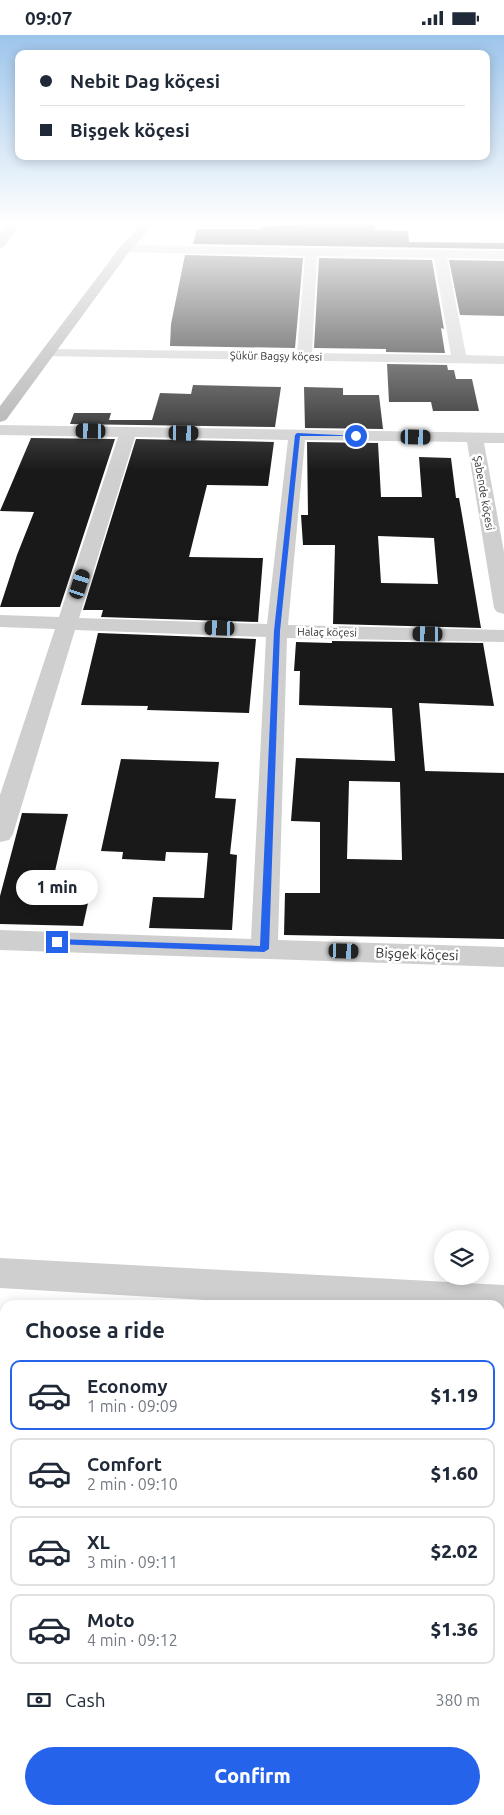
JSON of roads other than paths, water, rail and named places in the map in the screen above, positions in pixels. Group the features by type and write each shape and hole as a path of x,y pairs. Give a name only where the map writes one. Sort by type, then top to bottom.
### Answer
{"main road":[{"path":"0,417 83,305"}],"street":[{"path":"304,357 307,305"},
{"path":"449,305 459,359"},
{"name":"Şükür Bagşy köçesi","path":"48,353 504,359"},
{"path":"0,429 504,438"},
{"path":"0,834 128,432"},
{"path":"264,949 277,631 297,435"},
{"name":"Şabende köçesi","path":"475,438 504,608"},
{"name":"Halaç köçesi","path":"0,621 277,631 504,636"},
{"name":"Bişgek köçesi","path":"0,940 504,957"},
{"path":"0,1273 243,1296 452,1300"}]}
